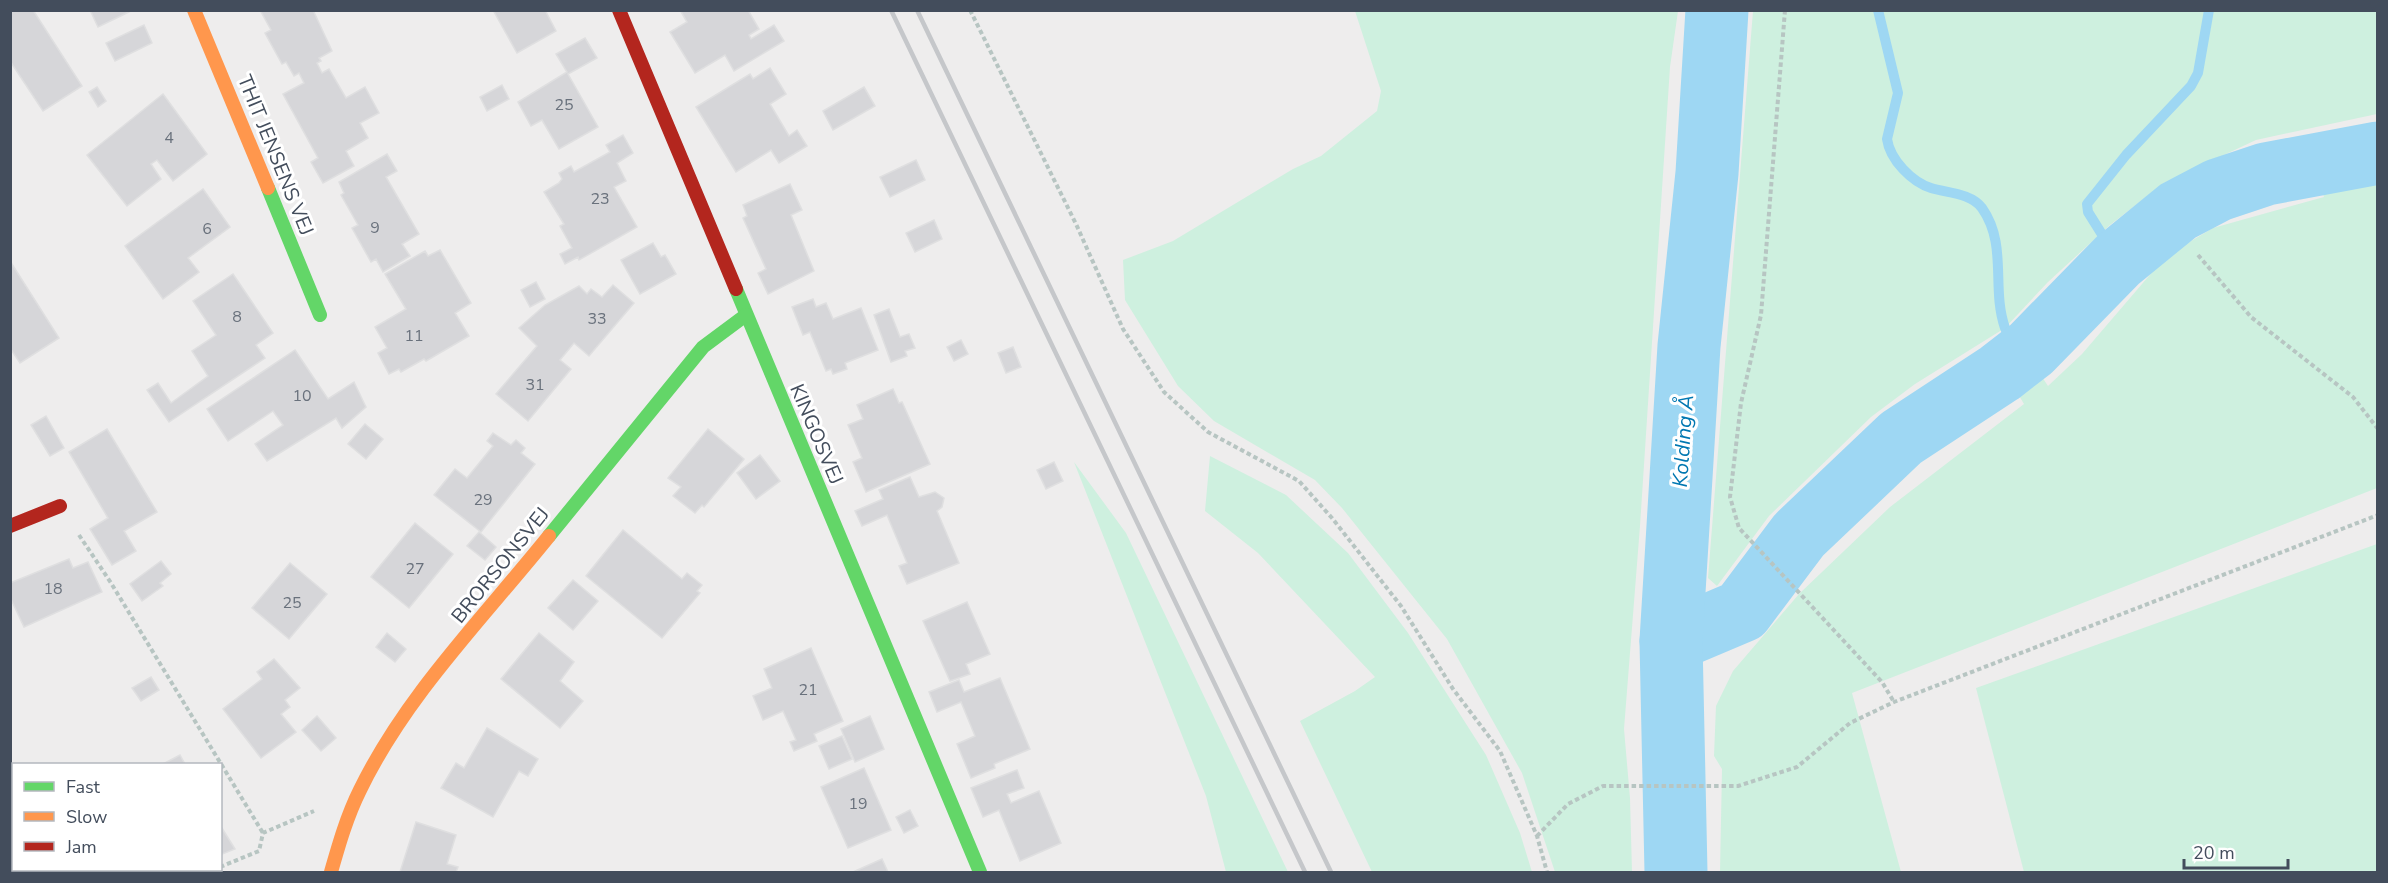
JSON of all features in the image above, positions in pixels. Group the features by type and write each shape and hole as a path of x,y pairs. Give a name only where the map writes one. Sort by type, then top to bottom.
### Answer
{"street":[{"name":"THIT JENSENS VEJ","path":"194,10 211,46 320,315"},
{"name":"KINGOSVEJ","path":"619,10 980,873"},
{"name":"BRORSONSVEJ","path":"331,873 337,848 356,794 416,699 703,347 746,315"},
{"path":"10,526 60,506"}],"path":[{"path":"970,10 1076,224 1123,329 1164,392 1208,432 1299,481 1332,518 1401,606 1454,689 1500,751 1537,836 1547,873"},
{"path":"1785,10 1761,315 1741,403 1730,497 1739,528 1814,606 1882,682 1894,702"},
{"path":"2198,255 2251,317 2354,397 2378,429"},
{"path":"60,506 111,583 220,763"},
{"path":"1537,836 1568,804 1603,786 1738,786 1797,767 1850,723 1894,702 2378,515"},
{"path":"222,767 262,833 259,851 222,866"},
{"path":"262,833 356,794"}],"green space":[{"path":"1355,11 1678,11 1670,67 1640,526 1624,729 1630,798 1632,872 1555,872 1522,773 1447,639 1342,508 1315,480 1214,421 1178,386 1125,300 1123,260 1173,241 1293,169 1321,156 1377,111 1381,91"},
{"path":"1753,11 2377,11 2377,114 2256,140 2164,183 2110,225 2048,282 2005,328 1915,384 1871,417 1769,516 1717,586 1708,578"},
{"path":"2351,177 2361,184 2377,182 2377,488 1852,693 1901,872 1720,872 1722,769 1714,756 1716,706 1733,671 1799,594 1890,507 2024,404 2018,394 2042,377 2048,386 2082,354 2154,270 2148,260 2170,243 2186,244 2213,228 2324,197 2321,187"},
{"path":"1210,456 1286,495 1348,553 1408,633 1486,755 1520,833 1532,872 1372,872 1300,721 1355,691 1375,677 1258,553 1205,511"},
{"path":"1074,462 1126,533 1288,872 1226,872 1206,796"},
{"path":"2377,544 2377,872 2024,872 1976,688"}],"building":[{"path":"10,10 33,10 82,86 43,111 10,61"},
{"path":"90,10 133,10 98,27"},
{"path":"260,10 313,10 332,51 319,58 321,61 317,63 322,73 329,69 346,98 365,87 379,113 360,123 368,138 346,151 354,166 323,183 311,162 318,158 283,94 304,83 299,73 294,76 286,62 282,64 265,33 271,30"},
{"path":"493,10 545,10 556,31 517,53"},
{"path":"680,10 748,10 759,29 749,35 751,39 774,25 784,41 734,71 725,55 695,73 670,32 687,22"},
{"path":"144,25 152,43 115,61 106,43"},
{"path":"585,38 597,58 568,74 598,127 559,149 542,120 531,126 518,102 567,72 556,54"},
{"path":"770,68 786,94 770,104 789,136 797,130 807,146 779,163 771,150 736,172 696,107 750,74 753,79"},
{"path":"502,85 509,99 487,111 480,97"},
{"path":"97,87 106,101 98,107 89,92"},
{"path":"864,87 875,106 833,130 823,111"},
{"path":"163,94 207,154 173,181 157,160 151,164 161,179 127,206 87,155"},
{"path":"623,135 633,153 617,163 626,181 614,187 637,227 579,260 578,257 565,264 560,254 572,248 560,226 564,224 544,192 559,183 562,179 559,173 571,166 574,172 610,152 606,145"},
{"path":"387,154 397,171 386,177 419,234 402,244 410,256 383,272 376,259 371,262 352,228 358,225 341,195 344,193 339,182"},
{"path":"916,160 925,180 890,197 880,177"},
{"path":"790,184 802,210 791,215 814,271 768,294 758,273 766,269 743,218 747,216 743,205"},
{"path":"203,189 230,227 188,258 199,272 163,299 125,246"},
{"path":"934,220 942,239 915,252 906,233"},
{"path":"653,243 661,257 665,255 676,274 640,294 621,260"},
{"path":"440,250 471,303 455,313 469,336 426,361 424,359 401,372 399,369 389,374 378,353 387,348 375,327 406,309 385,274 425,251 428,256"},
{"path":"10,261 59,338 20,363 10,348"},
{"path":"233,274 273,333 256,345 265,358 169,422 147,390 158,383 171,403 208,376 192,351 216,335 193,301"},
{"path":"536,282 545,299 530,307 521,290"},
{"path":"613,285 634,303 589,356 574,343 560,360 571,369 528,421 496,394 537,346 519,328 545,305 579,286 587,294 591,289 602,297"},
{"path":"813,299 816,307 826,303 833,319 861,308 878,350 845,363 847,369 833,374 831,369 826,371 810,332 803,335 792,307"},
{"path":"889,309 900,337 909,334 915,348 905,351 907,356 891,362 874,315"},
{"path":"961,340 968,354 954,361 947,347"},
{"path":"1013,347 1021,367 1006,373 998,353"},
{"path":"295,350 328,399 354,382 366,407 342,428 336,418 267,461 255,444 283,425 273,411 228,441 207,409"},
{"path":"893,389 899,403 902,402 930,464 866,492 853,462 862,458 848,425 863,419 857,405"},
{"path":"46,416 64,448 50,456 31,425"},
{"path":"365,424 383,439 366,459 348,444"},
{"path":"107,429 157,512 124,531 136,551 112,565 90,529 108,518 69,452"},
{"path":"708,429 744,459 704,507 702,505 695,513 673,496 681,487 668,478"},
{"path":"493,433 511,445 516,440 525,448 521,453 535,464 481,532 434,495 455,469 467,478 493,446 487,441"},
{"path":"760,455 780,481 756,499 737,473"},
{"path":"1054,462 1063,481 1046,489 1037,470"},
{"path":"910,477 919,497 935,492 944,498 942,507 937,511 959,563 907,584 899,566 907,563 887,515 862,526 855,511 883,499 879,490"},
{"path":"415,523 453,554 409,608 371,577"},
{"path":"623,530 682,579 687,573 702,585 697,591 700,593 662,638 586,576"},
{"path":"479,532 496,547 485,560 467,546"},
{"path":"69,559 73,568 88,562 102,592 24,627 10,597 10,583"},
{"path":"161,561 171,574 160,583 163,586 142,601 130,584"},
{"path":"290,563 327,594 289,639 252,608"},
{"path":"573,580 598,601 573,630 548,608"},
{"path":"967,602 990,654 966,664 970,674 950,681 923,621"},
{"path":"387,633 406,649 395,662 376,647"},
{"path":"539,633 574,662 560,681 583,701 560,728 501,679"},
{"path":"811,648 843,721 814,734 817,741 794,751 790,742 796,740 783,711 763,720 753,696 772,688 764,669"},
{"path":"274,659 300,688 285,700 290,707 281,714 296,732 261,758 223,709 262,679 257,672"},
{"path":"151,677 159,690 141,701 132,688"},
{"path":"1000,678 1030,749 994,764 995,768 971,778 957,744 975,736 961,702 937,712 929,692 959,680 964,692"},
{"path":"317,716 336,738 321,751 302,730"},
{"path":"870,716 884,749 855,762 841,729"},
{"path":"487,728 538,759 528,776 519,771 493,817 441,788 456,763 464,768"},
{"path":"842,736 852,759 829,769 819,746"},
{"path":"180,755 184,763 165,763"},
{"path":"864,768 891,830 848,848 821,787"},
{"path":"1017,770 1024,788 1007,794 1011,803 1039,791 1061,843 1020,861 999,810 983,817 971,788"},
{"path":"10,774 12,778 12,824 10,820"},
{"path":"910,810 918,826 904,833 896,817"},
{"path":"416,822 456,835 447,864 458,867 456,872 400,872"},
{"path":"10,825 12,829 12,871 28,872 10,872"},
{"path":"222,828 235,849 222,854"},
{"path":"882,859 888,872 853,872"},
{"path":"80,871 127,872 80,872"}],"waterway":[{"name":"Kolding Å","path":"1676,872 1671,641 1689,346 1707,173 1717,10"},
{"path":"1878,10 1898,93 1887,139 1892,155 1917,181 1931,188 1965,196 1982,208 1995,237 2001,313 2005,328 2021,357"},
{"path":"2118,260 2088,212 2087,204 2126,155 2191,86 2198,73 2209,10"},
{"path":"1671,641 1742,611 1799,535 1901,438 2000,373 2031,349 2118,260 2178,211 2218,190 2266,174 2378,153"}],"railway":[{"path":"891,10 1305,872"},
{"path":"917,10 1331,872"}],"traffic: fast":[{"path":"268,188 320,315"},
{"path":"736,289 980,872"},
{"path":"549,536 703,347 746,315"}],"traffic: slow":[{"path":"194,10 268,188"},
{"path":"331,872 355,800 400,722 447,658 549,536"}],"traffic: jam":[{"path":"619,10 736,289"},
{"path":"10,526 60,506"}]}
